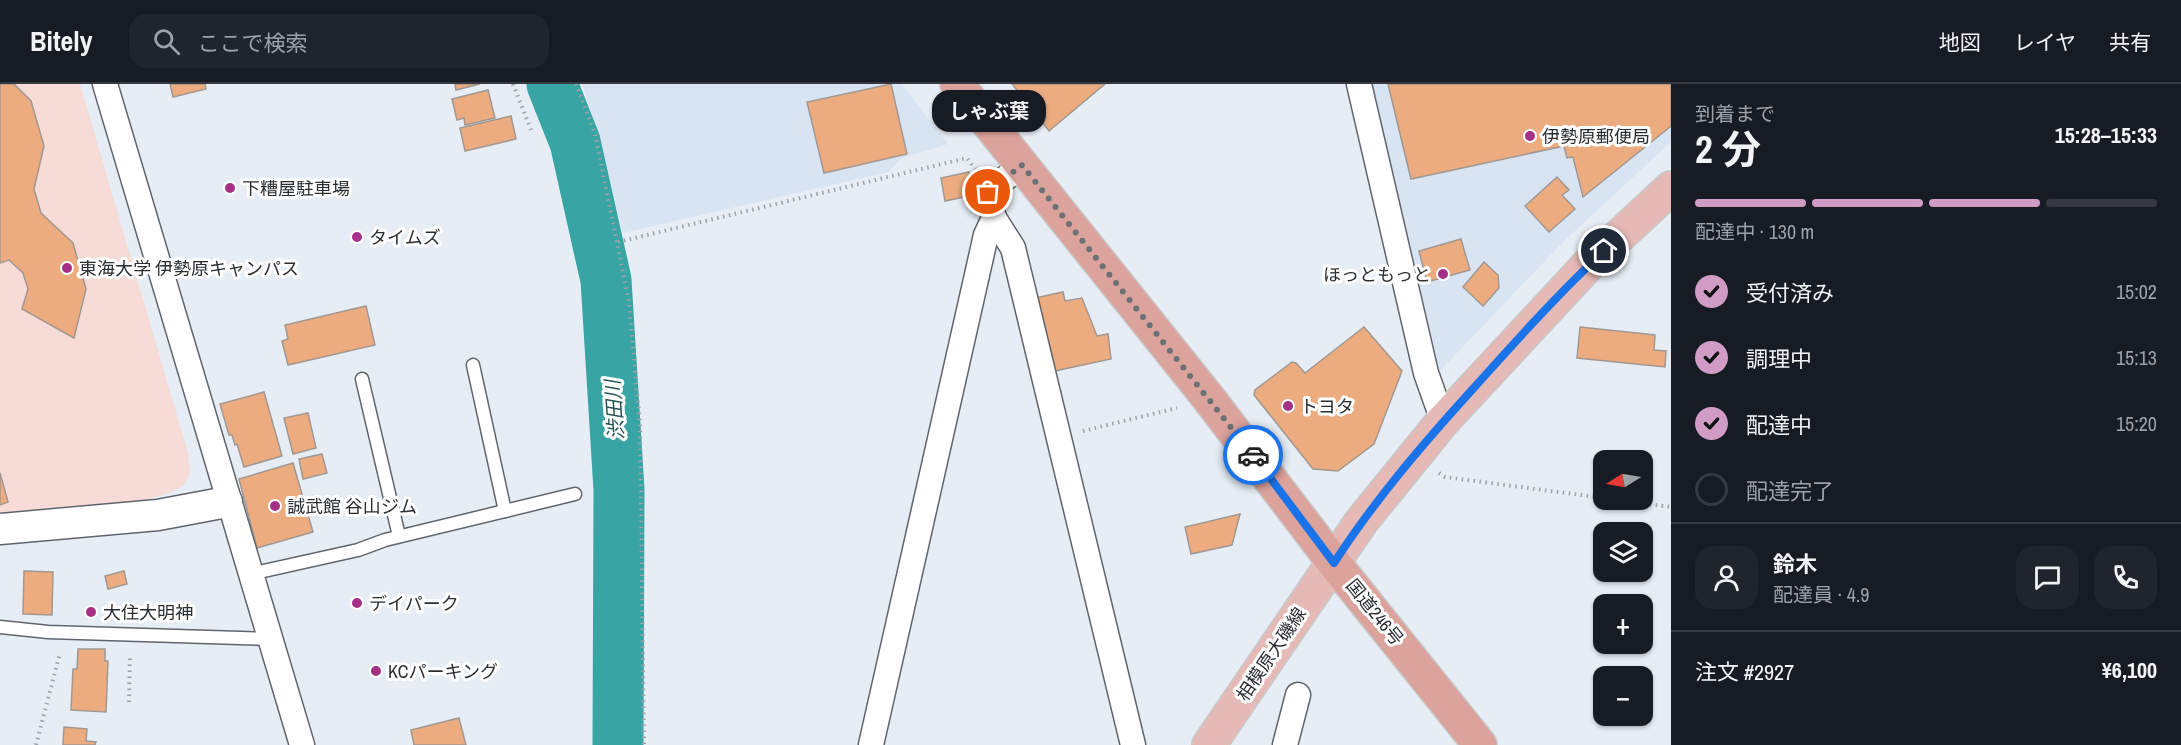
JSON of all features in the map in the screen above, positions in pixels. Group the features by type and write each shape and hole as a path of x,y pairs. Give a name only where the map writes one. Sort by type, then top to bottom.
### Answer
{"highway":[{"name":"国道246号","path":"957,84 1210,400 1334,563 1480,745"}],"main road":[{"name":"相模原大磯線","path":"1209,745 1361,522 1443,421 1588,265 1671,188"}],"street":[{"path":"105,84 227,502 302,745"},
{"path":"1359,84 1426,373 1443,421"},
{"path":"1022,165 988,192 994,218 1013,248 1133,745"},
{"path":"871,745 986,235 994,218"},
{"path":"0,529 158,515 227,502"},
{"path":"1285,745 1298,695"}],"lane":[{"path":"473,365 505,510"},
{"path":"362,379 399,536"},
{"path":"249,574 358,550 399,536 575,494"},
{"path":"0,627 66,633 269,639"}],"path":[{"path":"513,84 531,130"},
{"path":"576,84 595,134 629,302 640,424 644,745"},
{"path":"618,242 967,158 992,189"},
{"path":"1059,437 1210,400"},
{"path":"1415,456 1445,477 1593,497"},
{"path":"1653,505 1671,507"},
{"path":"36,745 66,633"},
{"path":"129,702 130,635"}],"shaded area":[{"name":"東海大学 伊勢原キャンパス","path":"0,84 80,84 188,453 190,473 184,485 172,492 145,500 0,514"},
{"path":"582,84 902,84 948,144 902,158 888,172 623,233 596,125"},
{"path":"1372,84 1671,84 1671,142 1563,242 1440,371"}],"building":[{"path":"0,84 14,84 31,101 44,146 34,189 41,213 73,243 86,289 74,338 22,309 28,289 23,273 9,260 0,263"},
{"path":"170,84 205,84 206,89 173,97"},
{"path":"455,84 480,84 456,90"},
{"path":"891,84 907,154 824,173 807,102"},
{"path":"1012,84 1105,84 1049,131"},
{"name":"伊勢原郵便局","path":"1388,84 1671,84 1671,126 1583,197 1573,157 1567,158 1564,146 1411,179"},
{"path":"488,90 495,118 465,125 464,118 457,120 452,99"},
{"path":"511,116 516,139 465,151 460,128"},
{"path":"969,172 974,195 945,201 941,178"},
{"path":"1557,177 1569,190 1562,195 1575,209 1549,232 1525,206"},
{"path":"1461,239 1470,270 1427,282 1419,251"},
{"path":"1484,262 1498,275 1499,288 1483,306 1463,287"},
{"path":"1063,292 1065,301 1082,298 1097,336 1108,334 1111,359 1050,372 1035,298"},
{"path":"366,306 375,345 288,365 282,341 288,339 285,325"},
{"path":"1364,327 1402,371 1374,444 1338,471 1313,469 1254,395 1255,390 1292,362 1296,363 1305,373"},
{"path":"1580,327 1655,335 1654,350 1666,351 1665,367 1577,358"},
{"path":"264,392 282,456 244,467 237,444 235,445 232,435 229,435 220,404"},
{"path":"308,413 316,448 293,454 284,418"},
{"path":"322,454 327,473 303,479 299,459"},
{"name":"誠武館 谷山ジム","path":"293,463 313,532 257,548 239,479"},
{"path":"0,473 8,502 0,505"},
{"path":"1240,514 1232,545 1191,554 1185,527"},
{"path":"24,571 53,572 52,615 23,614"},
{"path":"124,571 127,584 108,589 105,576"},
{"path":"78,649 105,649 105,661 108,661 106,712 71,710 73,669 77,669"},
{"path":"459,718 466,745 414,745 411,730"},
{"path":"64,727 87,729 86,741 96,742 95,745 63,745"}],"waterway":[{"name":"渋田川","path":"552,84 575,142 606,280 619,490 618,745"}],"way so far":[{"path":"988,192 1022,165 1253,455"}],"place":[{"name":"伊勢原郵便局","path":"1530,136"},
{"name":"下糟屋駐車場","path":"230,188"},
{"name":"しゃぶ葉","path":"988,192"},
{"name":"タイムズ","path":"357,237"},
{"name":"東海大学 伊勢原キャンパス","path":"67,268"},
{"name":"ほっともっと","path":"1443,274"},
{"name":"トヨタ","path":"1288,406"},
{"name":"誠武館 谷山ジム","path":"275,506"},
{"name":"デイパーク","path":"357,603"},
{"name":"大住大明神","path":"91,612"},
{"name":"KCパーキング","path":"376,671"}],"route":[{"path":"1253,455 1334,563 1361,522 1443,421 1512,345 1604,251"}]}
